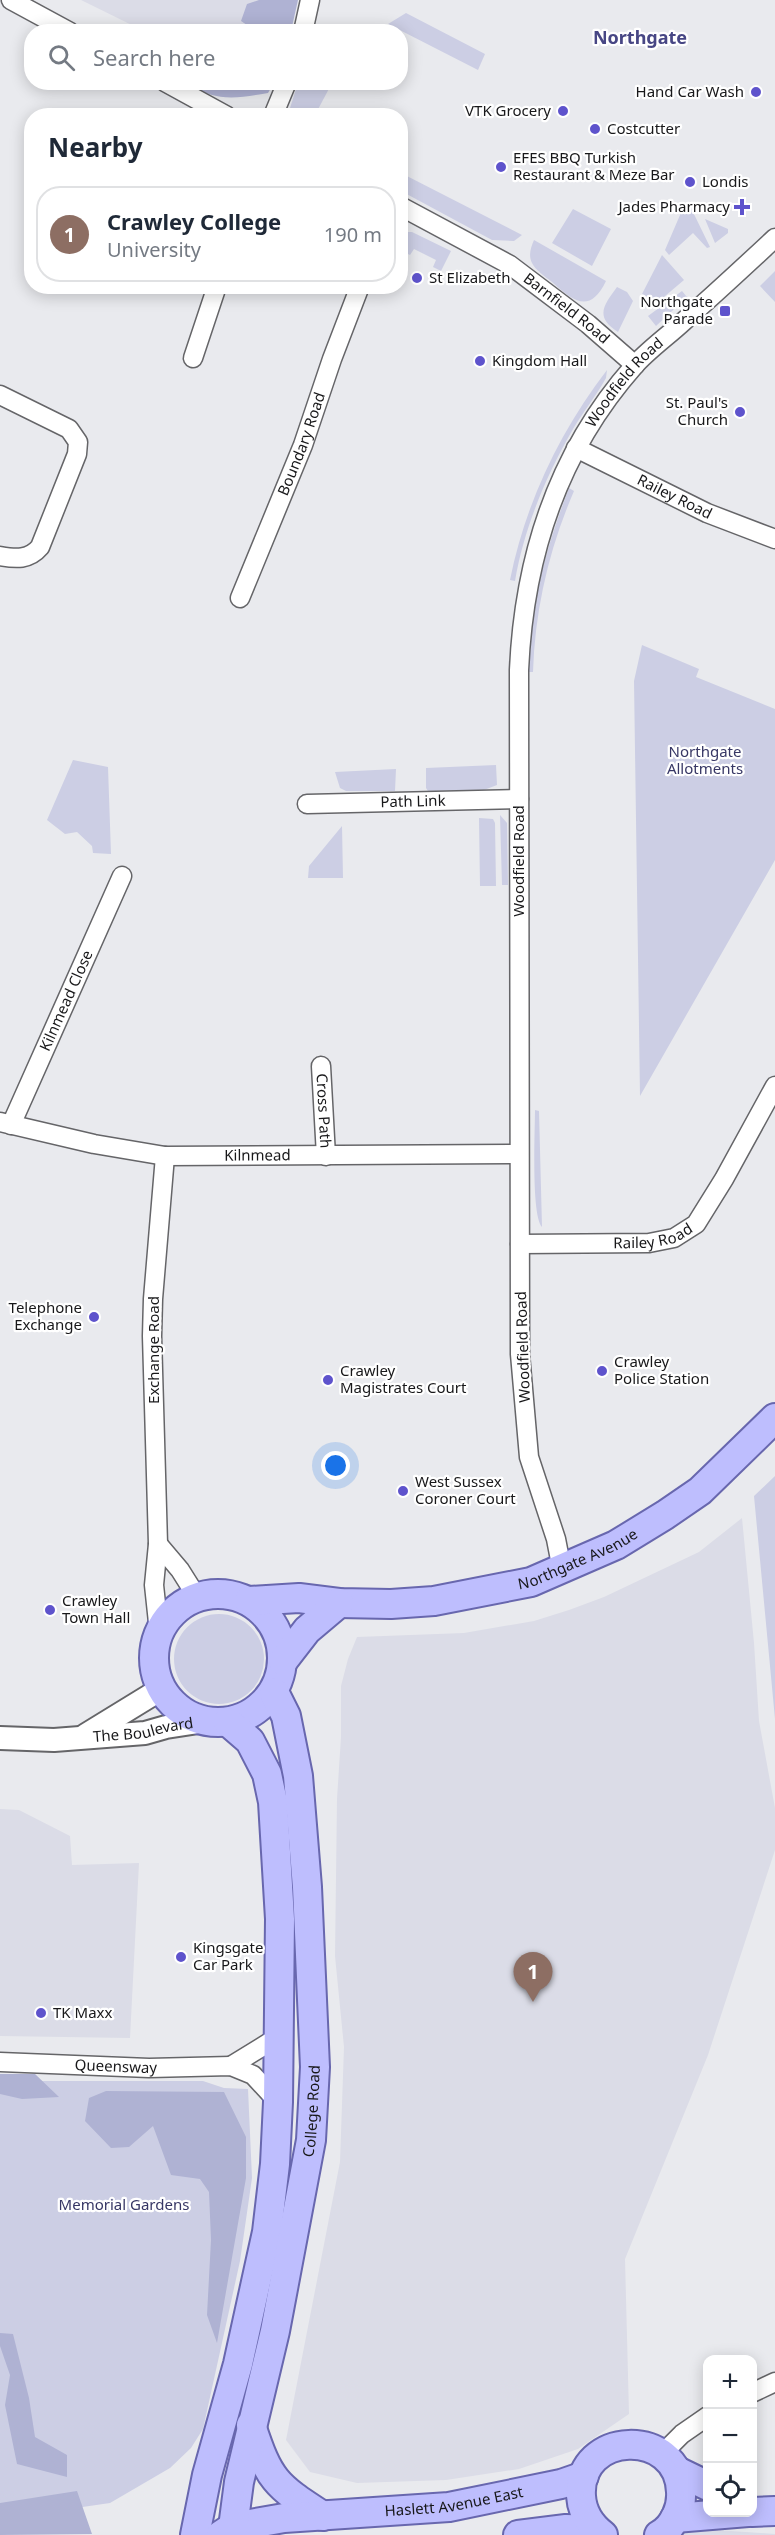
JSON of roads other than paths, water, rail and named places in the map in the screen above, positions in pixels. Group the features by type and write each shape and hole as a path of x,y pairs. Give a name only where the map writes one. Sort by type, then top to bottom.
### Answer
{"main road":[{"name":"Northgate Avenue","path":"249,1601 299,1598 339,1603 391,1604 434,1601 531,1582 616,1545 700,1491 775,1418"},
{"path":"229,1594 249,1601 266,1614 276,1628 282,1644 283,1661 280,1677 274,1692 262,1706 246,1717 216,1722 188,1715 173,1704 161,1689 155,1671 154,1652 159,1632 170,1614 197,1597 229,1594"},
{"path":"283,1661 306,1630 339,1603"},
{"name":"College Road","path":"228,2532 251,2425 275,2331 311,2140 315,2067 307,1887 298,1776 286,1716 274,1692"},
{"name":"College Road","path":"195,2535 207,2475 238,2364 267,2232 275,2164 280,2035 280,1919 273,1802 267,1774 250,1741 216,1722"},
{"path":"251,2425 261,2455 273,2480 322,2516"},
{"path":"599,2532 587,2518 582,2505 581,2490 584,2476 598,2457 615,2446 631,2444 647,2446 694,2481 703,2484"},
{"path":"667,2527 681,2496 681,2484 669,2463"},
{"name":"Haslett Avenue East","path":"228,2532 284,2518 450,2507 561,2484 584,2476"},
{"path":"667,2527 760,2510"},
{"path":"519,2535 566,2529 599,2532"}],"street":[{"path":"11,0 55,24"},
{"path":"305,24 310,0"},
{"path":"178,90 209,108"},
{"path":"276,108 284,90"},
{"name":"Barnfield Road","path":"408,210 510,265 588,324 635,365"},
{"name":"Woodfield Road","path":"562,1570 556,1539 529,1457 520,1354 519,670 524,608 542,526 558,483 599,411 635,365 775,238"},
{"path":"193,358 214,294"},
{"name":"Boundary Road","path":"240,598 303,445 357,294"},
{"path":"0,395 69,429 78,442 77,454 40,547 34,553 19,558 0,556"},
{"name":"Railey Road","path":"576,448 707,513 775,539"},
{"name":"Path Link","path":"307,804 519,800"},
{"name":"Kilnmead Close","path":"5,1123 122,876"},
{"name":"Cross Path","path":"321,1066 326,1156"},
{"name":"Railey Road","path":"520,1244 649,1243 674,1238 689,1229 696,1224 724,1179 775,1086"},
{"name":"Kilnmead","path":"5,1123 94,1144 165,1156 519,1154"},
{"name":"Exchange Road","path":"159,1632 154,1584 158,1544 153,1299 165,1156"},
{"path":"158,1544 180,1570 197,1597"},
{"name":"The Boulevard","path":"83,1737 161,1689"},
{"name":"The Boulevard","path":"0,1738 54,1740 145,1733 166,1727 216,1722"},
{"path":"231,2066 280,2035"},
{"name":"Queensway","path":"0,2062 149,2068 231,2066 253,2075 278,2102"},
{"path":"757,2391 775,2382"},
{"path":"669,2463 681,2434 703,2419"}],"place":[{"name":"Hand Car Wash","path":"756,92"},
{"name":"VTK Grocery","path":"563,111"},
{"name":"Costcutter","path":"595,129"},
{"name":"EFES BBQ Turkish Restaurant & Meze Bar","path":"501,167"},
{"name":"Londis","path":"690,182"},
{"name":"Jades Pharmacy","path":"742,207"},
{"name":"St Elizabeth","path":"417,278"},
{"name":"Northgate Parade","path":"725,311"},
{"name":"Kingdom Hall","path":"480,361"},
{"name":"St. Paul's Church","path":"740,412"},
{"name":"Telephone Exchange","path":"94,1317"},
{"name":"Crawley Police Station","path":"602,1371"},
{"name":"Crawley Magistrates Court","path":"328,1380"},
{"name":"West Sussex Coroner Court","path":"403,1491"},
{"name":"Crawley Town Hall","path":"50,1610"},
{"name":"Kingsgate Car Park","path":"181,1957"},
{"name":"Crawley College","path":"533,2002"},
{"name":"TK Maxx","path":"41,2013"}],"district":[{"name":"Northgate","path":"640,38"}],"park label":[{"name":"Northgate Allotments","path":"705,760"},
{"name":"Memorial Gardens","path":"124,2205"}]}
